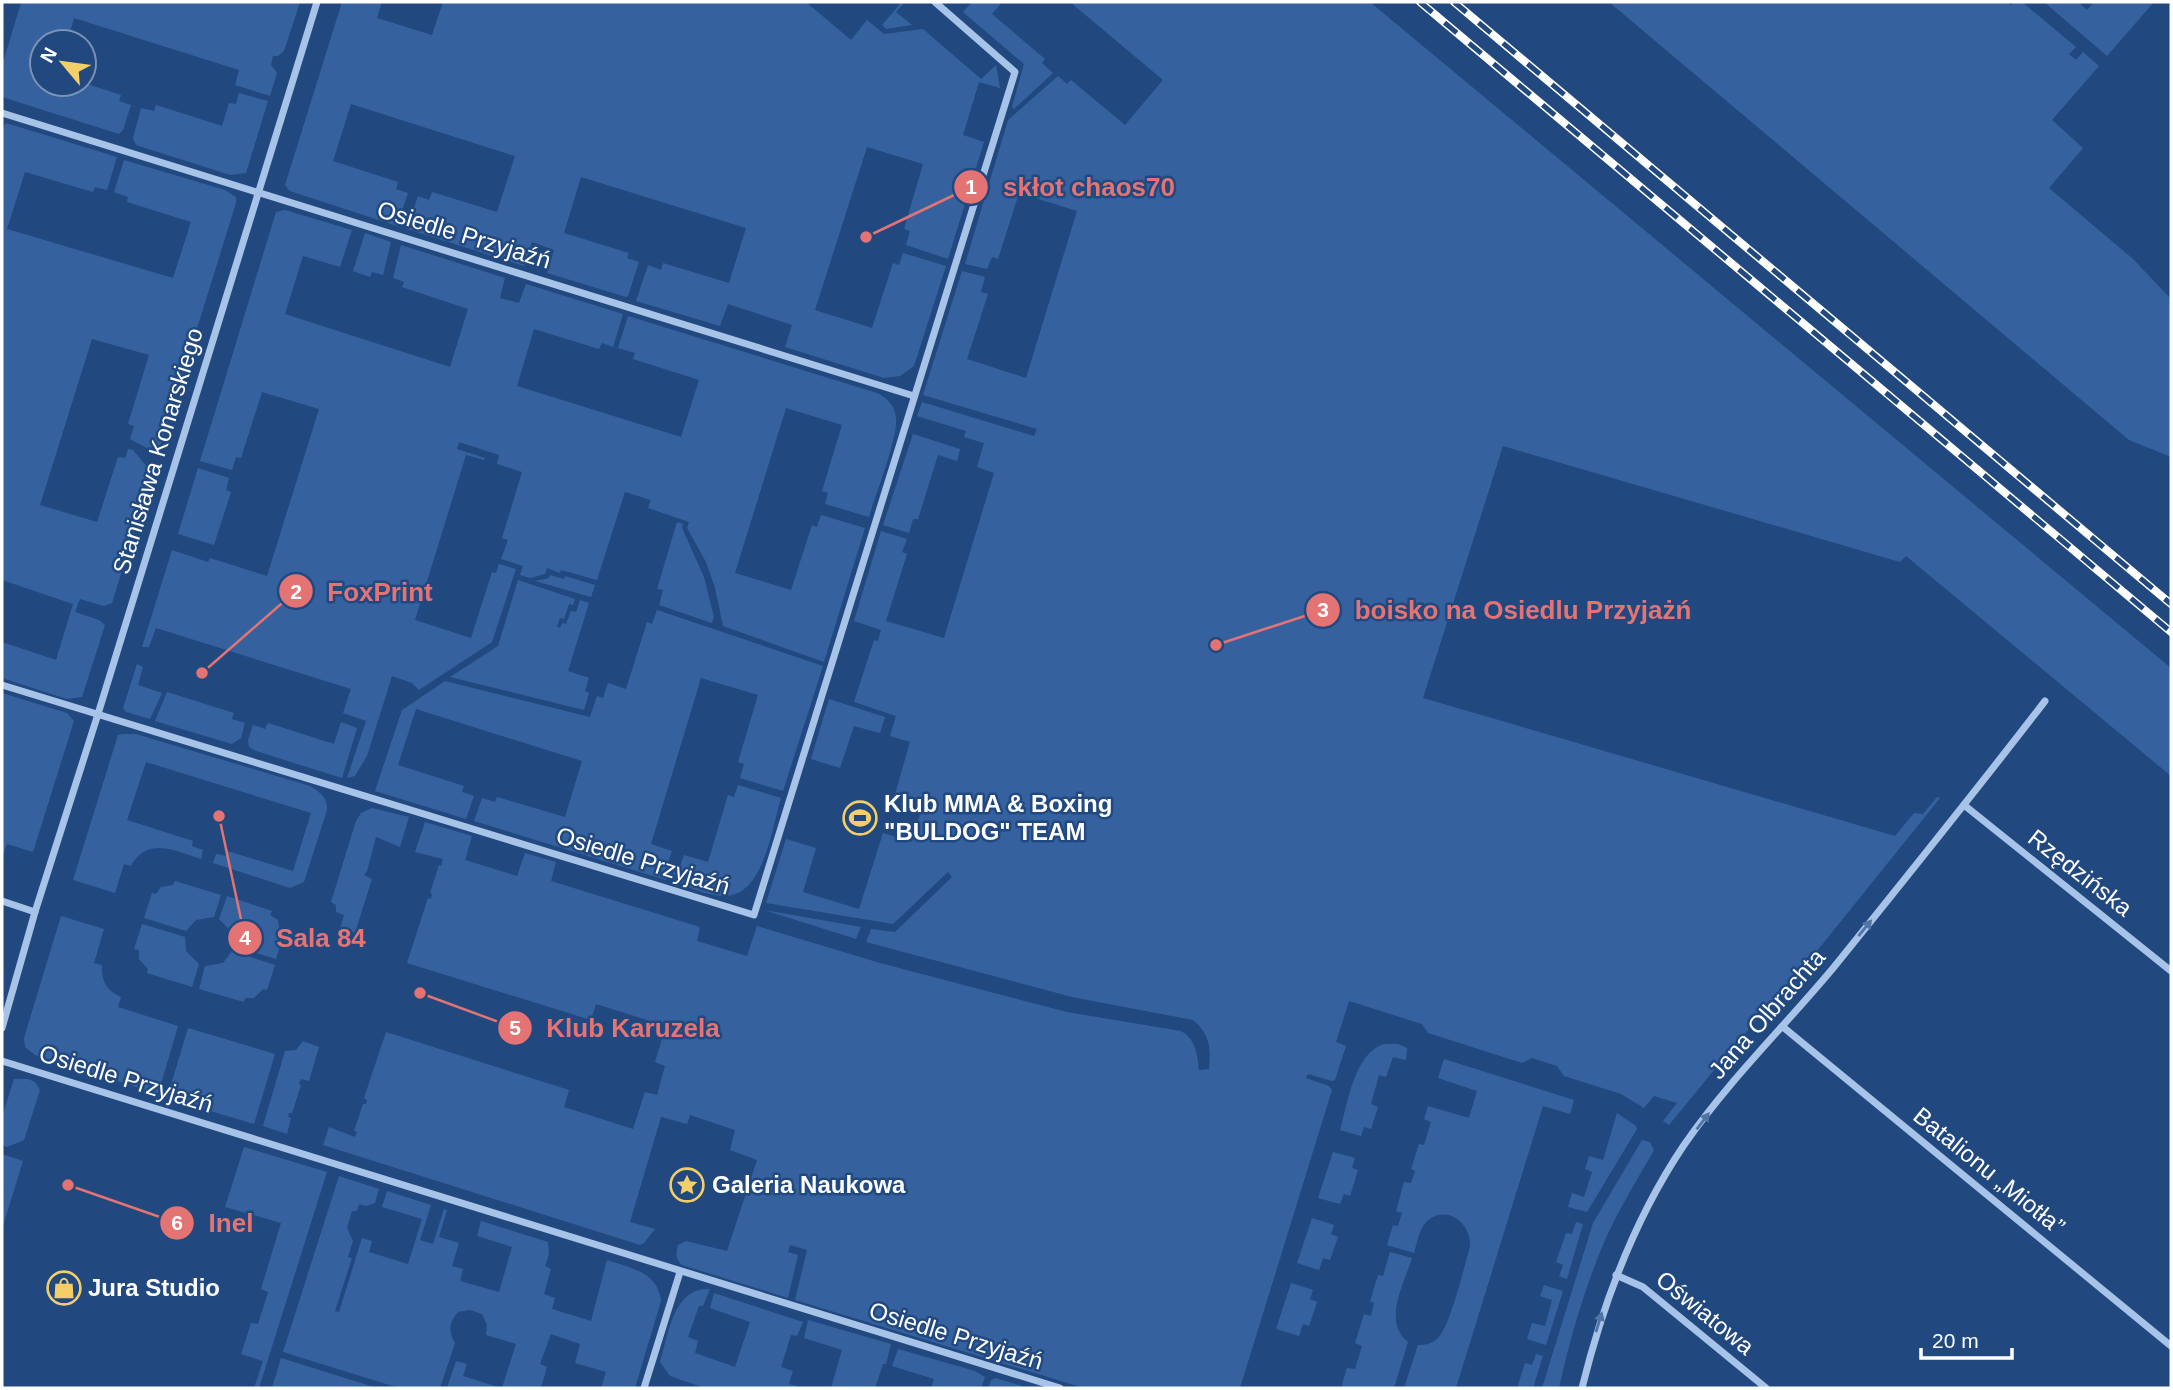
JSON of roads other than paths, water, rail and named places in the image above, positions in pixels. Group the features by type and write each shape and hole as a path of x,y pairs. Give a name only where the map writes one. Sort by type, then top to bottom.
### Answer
{"street":[{"name":"Stanisława Konarskiego","path":"2,1028 35,912 317,2"},
{"name":"Osiedle Przyjaźń","path":"2,685 754,915 1015,72 935,2"},
{"name":"Osiedle Przyjaźń","path":"2,113 914,396"},
{"name":"Jana Olbrachta","path":"1581,1388 1602,1313 1616,1275 1654,1198 1684,1146 1720,1098 1783,1027 1964,805 2045,701"},
{"name":"Rzędzińska","path":"1964,805 2171,971"},
{"path":"2,901 35,912"},
{"name":"Batalionu „Miotła”","path":"1783,1027 2171,1346"},
{"name":"Osiedle Przyjaźń","path":"2,1062 1060,1388"},
{"path":"644,1388 680,1272"},
{"name":"Oświatowa","path":"1616,1275 1643,1287 1766,1388"}],"railway":[{"path":"1420,2 2171,632"},
{"path":"1454,2 2171,604"}],"place":[{"name":"skłot chaos70","path":"866,237"},
{"name":"boisko na Osiedlu Przyjażń","path":"1216,645"},
{"name":"FoxPrint","path":"202,673"},
{"name":"Sala 84","path":"219,816"},
{"name":"Klub MMA & Boxing \"BULDOG\" TEAM","path":"860,818"},
{"name":"Klub Karuzela","path":"420,993"},
{"name":"Inel","path":"68,1185"},
{"name":"Galeria Naukowa","path":"687,1185"},
{"name":"Jura Studio","path":"64,1288"}]}
